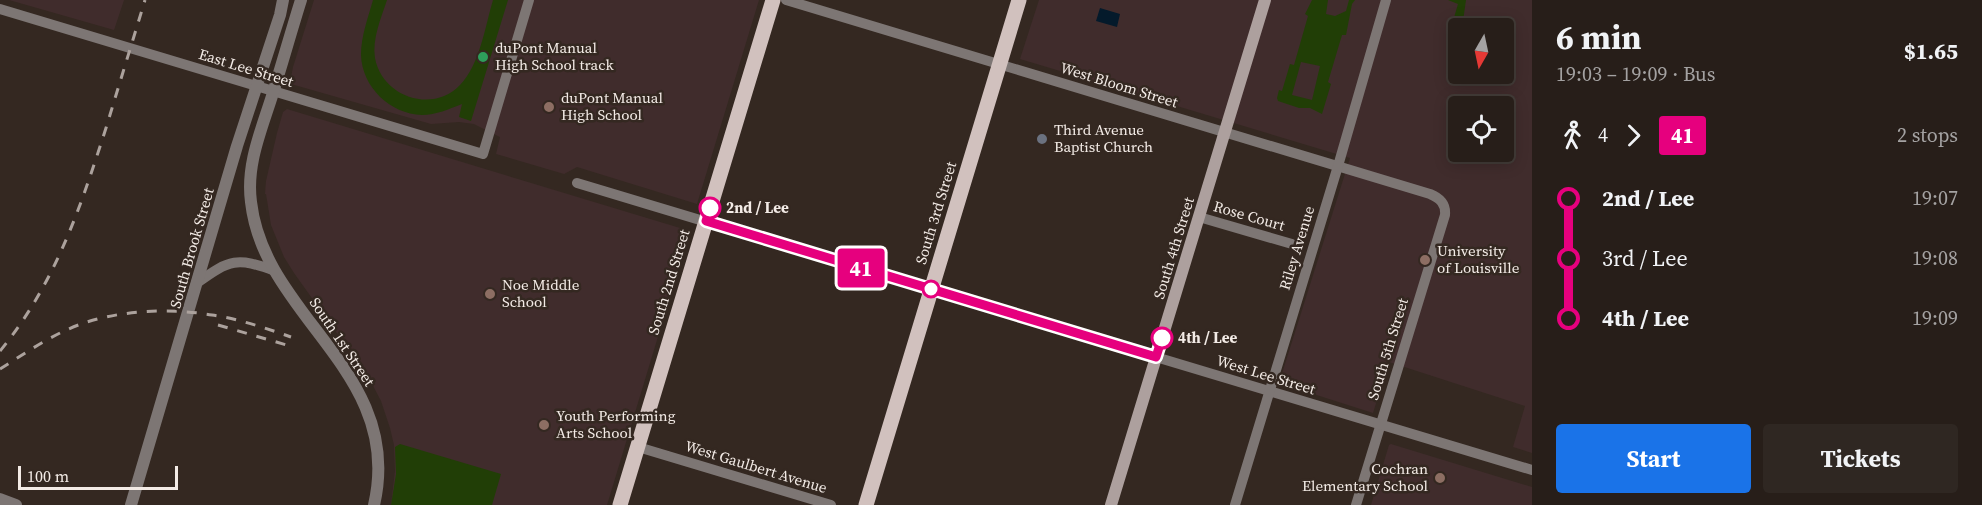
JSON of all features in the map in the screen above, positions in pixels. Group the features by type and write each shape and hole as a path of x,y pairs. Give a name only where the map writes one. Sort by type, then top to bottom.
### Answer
{"main road":[{"name":"South 2nd Street","path":"620,505 773,0"},
{"name":"South 3rd Street","path":"866,505 1019,0"},
{"name":"South 4th Street","path":"1111,505 1265,0"}],"street":[{"name":"South Brook Street","path":"131,505 283,0"},
{"path":"273,92 301,0"},
{"name":"East Lee Street","path":"0,9 483,154 529,0"},
{"name":"West Bloom Street","path":"786,0 1430,194 1442,202"},
{"name":"Riley Avenue","path":"1235,505 1386,0"},
{"name":"South 1st Street","path":"273,92 254,153 250,185 252,214 257,233 275,271 357,388 369,414 374,429 379,464 374,505"},
{"name":"West Lee Street","path":"577,183 1532,470"},
{"name":"South 5th Street","path":"1356,505 1445,215 1445,206 1442,202"},
{"name":"Rose Court","path":"1199,217 1292,244"},
{"path":"197,283 223,266 236,262 245,261 275,271"},
{"name":"West Gaulbert Avenue","path":"638,447 831,505"},
{"path":"0,499 16,505"}],"shaded area":[{"path":"9,0 124,0 114,30"},
{"name":"duPont Manual High School","path":"314,0 759,0 697,204 577,167 564,174 496,154 500,137 474,124 459,122 431,124 291,84 293,67"},
{"name":"University of Louisville","path":"1039,0 1532,0 1532,453 1513,447 1525,406 1389,362 1373,413 1279,383 1350,158 1020,59"},
{"name":"Noe Middle School","path":"287,109 690,231 607,505 391,505 395,471 394,445 381,401 369,378 284,257 271,225 265,194 266,181 283,112"},
{"name":"Cochran Elementary School","path":"1391,444 1532,487 1532,505 1371,505"}],"green space":[{"name":"duPont Manual High School track","path":"373,0 387,0 374,51 380,72 387,83 398,91 410,97 423,99 449,94 460,85 477,56 493,0 508,0 471,121 459,117 462,104 432,114 410,113 389,104 372,88 366,78 361,48"},
{"path":"1312,0 1328,0 1326,14 1335,16 1346,11 1349,0 1355,0 1352,4 1346,35 1342,35 1328,82 1331,84 1322,114 1310,108 1299,108 1278,101 1277,98 1279,90 1282,91 1290,64 1294,65 1308,16 1305,14","holes":["1301,62 1320,66 1312,100 1292,95"]},
{"path":"1448,0 1466,0 1463,18 1454,18 1458,4"},
{"path":"400,444 501,474 492,505 391,505 396,474 395,447"}],"water":[{"path":"1100,8 1120,14 1117,27 1096,21"}],"railway":[{"path":"0,351 36,299 76,216 145,0"},
{"path":"0,369 41,343 73,327 115,315 131,313 180,311 212,315 242,321 291,337"},
{"path":"218,325 290,346"}],"bus line":[{"name":"41","path":"710,208 706,221 1156,357 1162,338"}],"place":[{"name":"duPont Manual High School track","path":"483,57"},
{"name":"duPont Manual High School","path":"549,107"},
{"name":"Third Avenue Baptist Church","path":"1042,139"},
{"name":"2nd / Lee","path":"710,208"},
{"name":"University of Louisville","path":"1425,260"},
{"name":"Noe Middle School","path":"490,294"},
{"name":"4th / Lee","path":"1162,338"},
{"name":"Youth Performing Arts School","path":"544,425"},
{"name":"Cochran Elementary School","path":"1440,478"}]}
